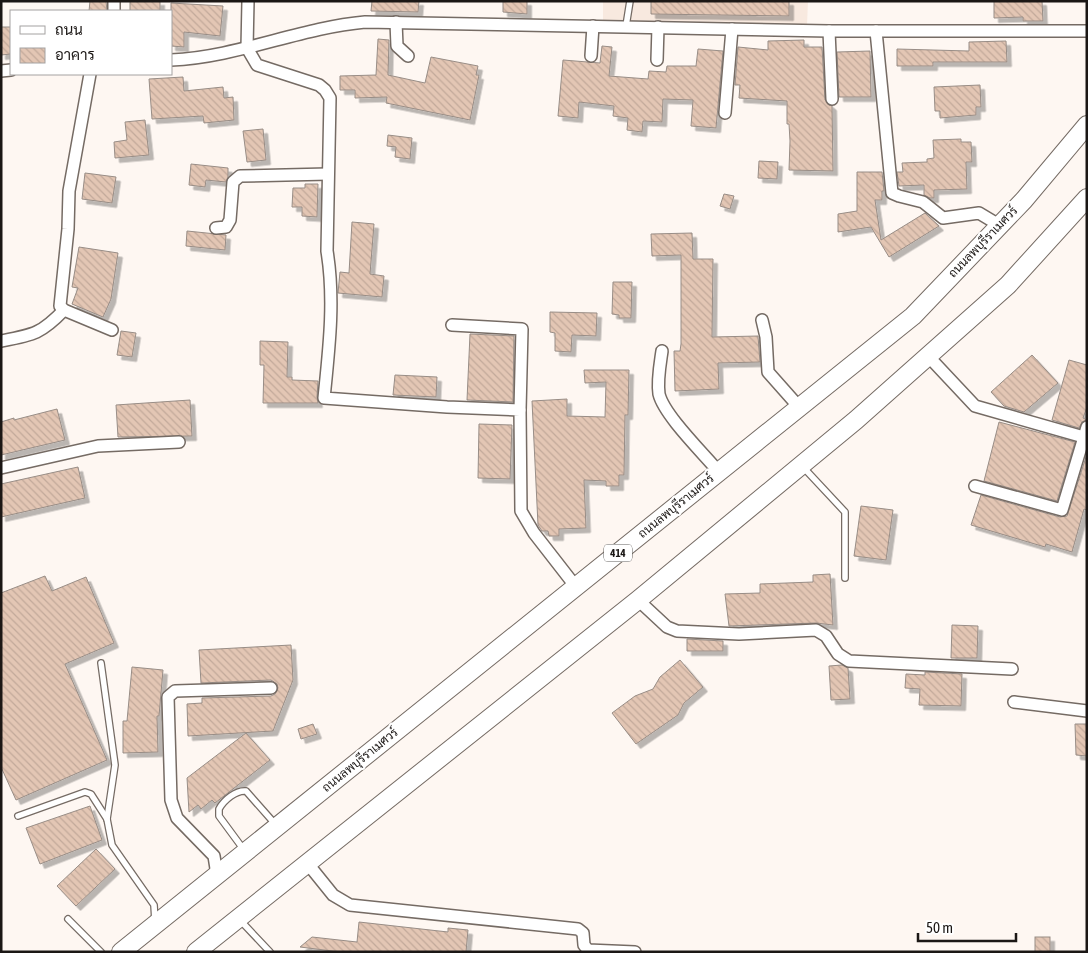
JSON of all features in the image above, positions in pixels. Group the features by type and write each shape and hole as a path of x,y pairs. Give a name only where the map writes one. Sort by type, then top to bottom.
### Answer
{"main road":[{"name":"ถนนลพบุรีราเมศวร์","path":"121,952 912,316 1024,200 1087,125"},
{"path":"196,952 638,600 929,358 1008,285 1087,198"}],"street":[{"path":"248,1 247,48 257,65 318,85 327,92 330,101 327,251 331,272 332,304 324,398 520,410"},
{"path":"396,22 397,46 408,56"},
{"path":"172,60 189,59 247,48 340,24 396,22 829,31 1087,31"},
{"path":"591,56 593,26"},
{"path":"657,60 658,27"},
{"path":"724,113 732,29"},
{"path":"829,31 832,99"},
{"path":"876,31 892,193 923,202 943,218 979,213 999,225"},
{"path":"90,75 69,191 68,228 60,306 64,310 112,330"},
{"path":"216,228 226,227 230,220 233,182 240,176 328,174"},
{"path":"1,341 28,336 46,329 64,310"},
{"path":"762,320 766,337 768,372 799,407"},
{"path":"452,324 522,329 520,410 521,511 534,533 576,587"},
{"path":"662,351 658,382 661,399 670,415 718,471"},
{"path":"929,358 975,406 1086,434 1062,510 975,486"},
{"path":"1,468 98,446 179,442"},
{"path":"638,600 667,627 677,631 740,634 810,630 826,636 838,654 849,661 1012,669"},
{"path":"217,875 214,856 176,818 171,800 168,697 175,692 271,688"},
{"path":"1014,702 1087,711"},
{"path":"308,864 333,895 346,904 578,929 583,933 584,946 588,950 636,952"}],"lane":[{"path":"626,26 630,1"},
{"path":"801,465 845,512 845,578"},
{"path":"101,663 115,765 107,819 112,845 154,905 155,924"},
{"path":"18,816 85,792 91,794 107,819"},
{"path":"246,852 219,816 219,809 223,803 237,792 246,792 277,826"},
{"path":"238,918 270,952"},
{"path":"68,919 100,952"}],"shaded area":[{"path":"603,1 808,1 807,25 603,21"}],"building":[{"path":"90,1 106,1 107,10 89,10"},
{"path":"130,1 160,1 160,10 130,10"},
{"path":"372,1 419,1 418,12 371,11"},
{"path":"503,1 527,1 527,14 503,12"},
{"path":"651,1 789,1 789,16 651,14"},
{"path":"994,1 1042,1 1043,21 1023,21 1023,17 994,18"},
{"path":"171,3 223,6 220,36 184,32 184,47 172,46"},
{"path":"1,27 10,27 10,54 1,55"},
{"path":"378,39 389,40 388,75 425,83 431,57 478,66 476,75 479,75 470,120 386,103 387,97 355,98 355,90 340,90 340,76 376,75"},
{"path":"804,40 804,47 822,47 825,100 832,106 833,171 789,170 790,141 789,124 787,124 787,101 739,98 740,85 735,85 738,47 768,50 768,41"},
{"path":"1006,41 1007,62 933,62 933,66 897,66 897,49 969,51 969,42"},
{"path":"602,46 612,47 609,76 648,79 649,71 666,72 667,66 696,66 698,49 723,51 716,128 691,126 693,100 663,99 662,122 643,121 642,132 627,130 628,118 613,116 614,106 579,102 578,118 558,116 563,60 600,63"},
{"path":"870,51 871,97 839,97 837,52"},
{"path":"183,77 184,91 223,87 224,98 233,97 234,120 204,123 203,116 152,119 149,79"},
{"path":"980,85 981,107 976,107 976,115 940,118 940,111 935,111 934,87"},
{"path":"145,120 149,155 115,158 114,142 127,140 125,122"},
{"path":"263,129 266,160 247,162 243,131"},
{"path":"388,135 412,138 410,159 395,157 396,147 387,146"},
{"path":"961,139 961,142 971,142 972,162 966,162 967,189 934,190 934,198 930,198 924,195 924,185 899,186 897,172 903,172 902,163 927,162 927,159 934,158 933,140"},
{"path":"759,161 778,162 777,179 758,178"},
{"path":"191,164 228,168 226,182 206,180 205,187 189,185"},
{"path":"857,172 882,172 884,191 882,191 882,200 875,200 881,240 925,213 939,226 889,257 871,227 838,232 838,214 857,211"},
{"path":"85,173 116,177 112,203 82,199"},
{"path":"305,184 318,184 317,217 302,216 302,207 292,207 293,188 305,188"},
{"path":"724,194 734,196 730,209 720,206"},
{"path":"352,222 374,224 370,274 384,276 382,297 338,293 340,272 349,273"},
{"path":"187,231 226,235 225,250 186,246"},
{"path":"692,233 693,259 713,259 712,337 758,336 760,362 718,363 719,389 675,391 674,351 680,351 681,344 681,255 652,256 651,234"},
{"path":"79,247 118,253 111,299 103,317 72,304 78,288 72,287"},
{"path":"613,282 632,282 631,318 619,318 619,315 612,314"},
{"path":"550,312 597,313 596,336 572,335 571,352 555,351 555,333 550,332"},
{"path":"121,331 136,333 132,357 117,355"},
{"path":"470,334 514,336 513,402 467,400"},
{"path":"260,341 288,342 287,377 292,377 292,380 318,381 318,403 263,403 264,365 260,365"},
{"path":"1032,355 1058,383 1024,412 1004,406 991,392"},
{"path":"1069,360 1087,365 1087,407 1083,418 1087,420 1082,422 1079,428 1052,420"},
{"path":"584,370 629,370 628,415 625,415 624,475 619,475 619,486 606,486 606,481 584,480 586,528 559,529 559,536 549,536 548,531 542,531 538,525 532,401 567,399 567,416 605,417 606,382 585,383"},
{"path":"395,375 437,377 436,397 393,395"},
{"path":"190,400 192,436 118,437 116,405"},
{"path":"57,409 65,440 1,455 1,422"},
{"path":"999,422 1075,442 1057,501 984,481"},
{"path":"479,424 512,425 510,479 478,478"},
{"path":"1087,454 1087,510 1084,509 1072,552 1046,544 1045,547 971,525 981,495 1060,517 1067,516"},
{"path":"78,467 85,498 1,517 1,484"},
{"path":"861,506 893,510 886,560 854,556"},
{"path":"830,574 833,625 816,623 729,626 725,594 760,593 760,584 813,582 813,575"},
{"path":"45,576 52,591 86,577 114,643 65,664 107,760 16,800 1,767 1,593"},
{"path":"952,625 978,626 977,658 951,658"},
{"path":"687,639 723,641 723,651 687,651"},
{"path":"291,645 293,680 273,731 188,736 187,704 202,703 202,698 271,696 275,694 278,688 277,684 271,680 201,683 199,650"},
{"path":"680,660 703,687 684,703 678,715 636,744 612,713 635,696 653,689 660,677"},
{"path":"842,665 848,668 850,699 831,700 829,666"},
{"path":"132,667 163,670 159,716 157,716 158,752 123,753 123,721 127,721"},
{"path":"925,672 962,674 961,706 919,705 920,689 905,688 906,674 925,675"},
{"path":"313,724 317,734 301,739 298,729"},
{"path":"1075,724 1087,724 1087,756 1076,755"},
{"path":"246,733 270,760 215,803 212,800 201,809 198,805 189,812 187,778"},
{"path":"90,806 102,840 40,864 26,828"},
{"path":"96,849 115,869 76,906 57,886"},
{"path":"359,922 448,932 448,928 468,930 466,952 340,952 300,947 312,937 357,942"},
{"path":"1035,937 1050,937 1050,952 1035,952"}]}
